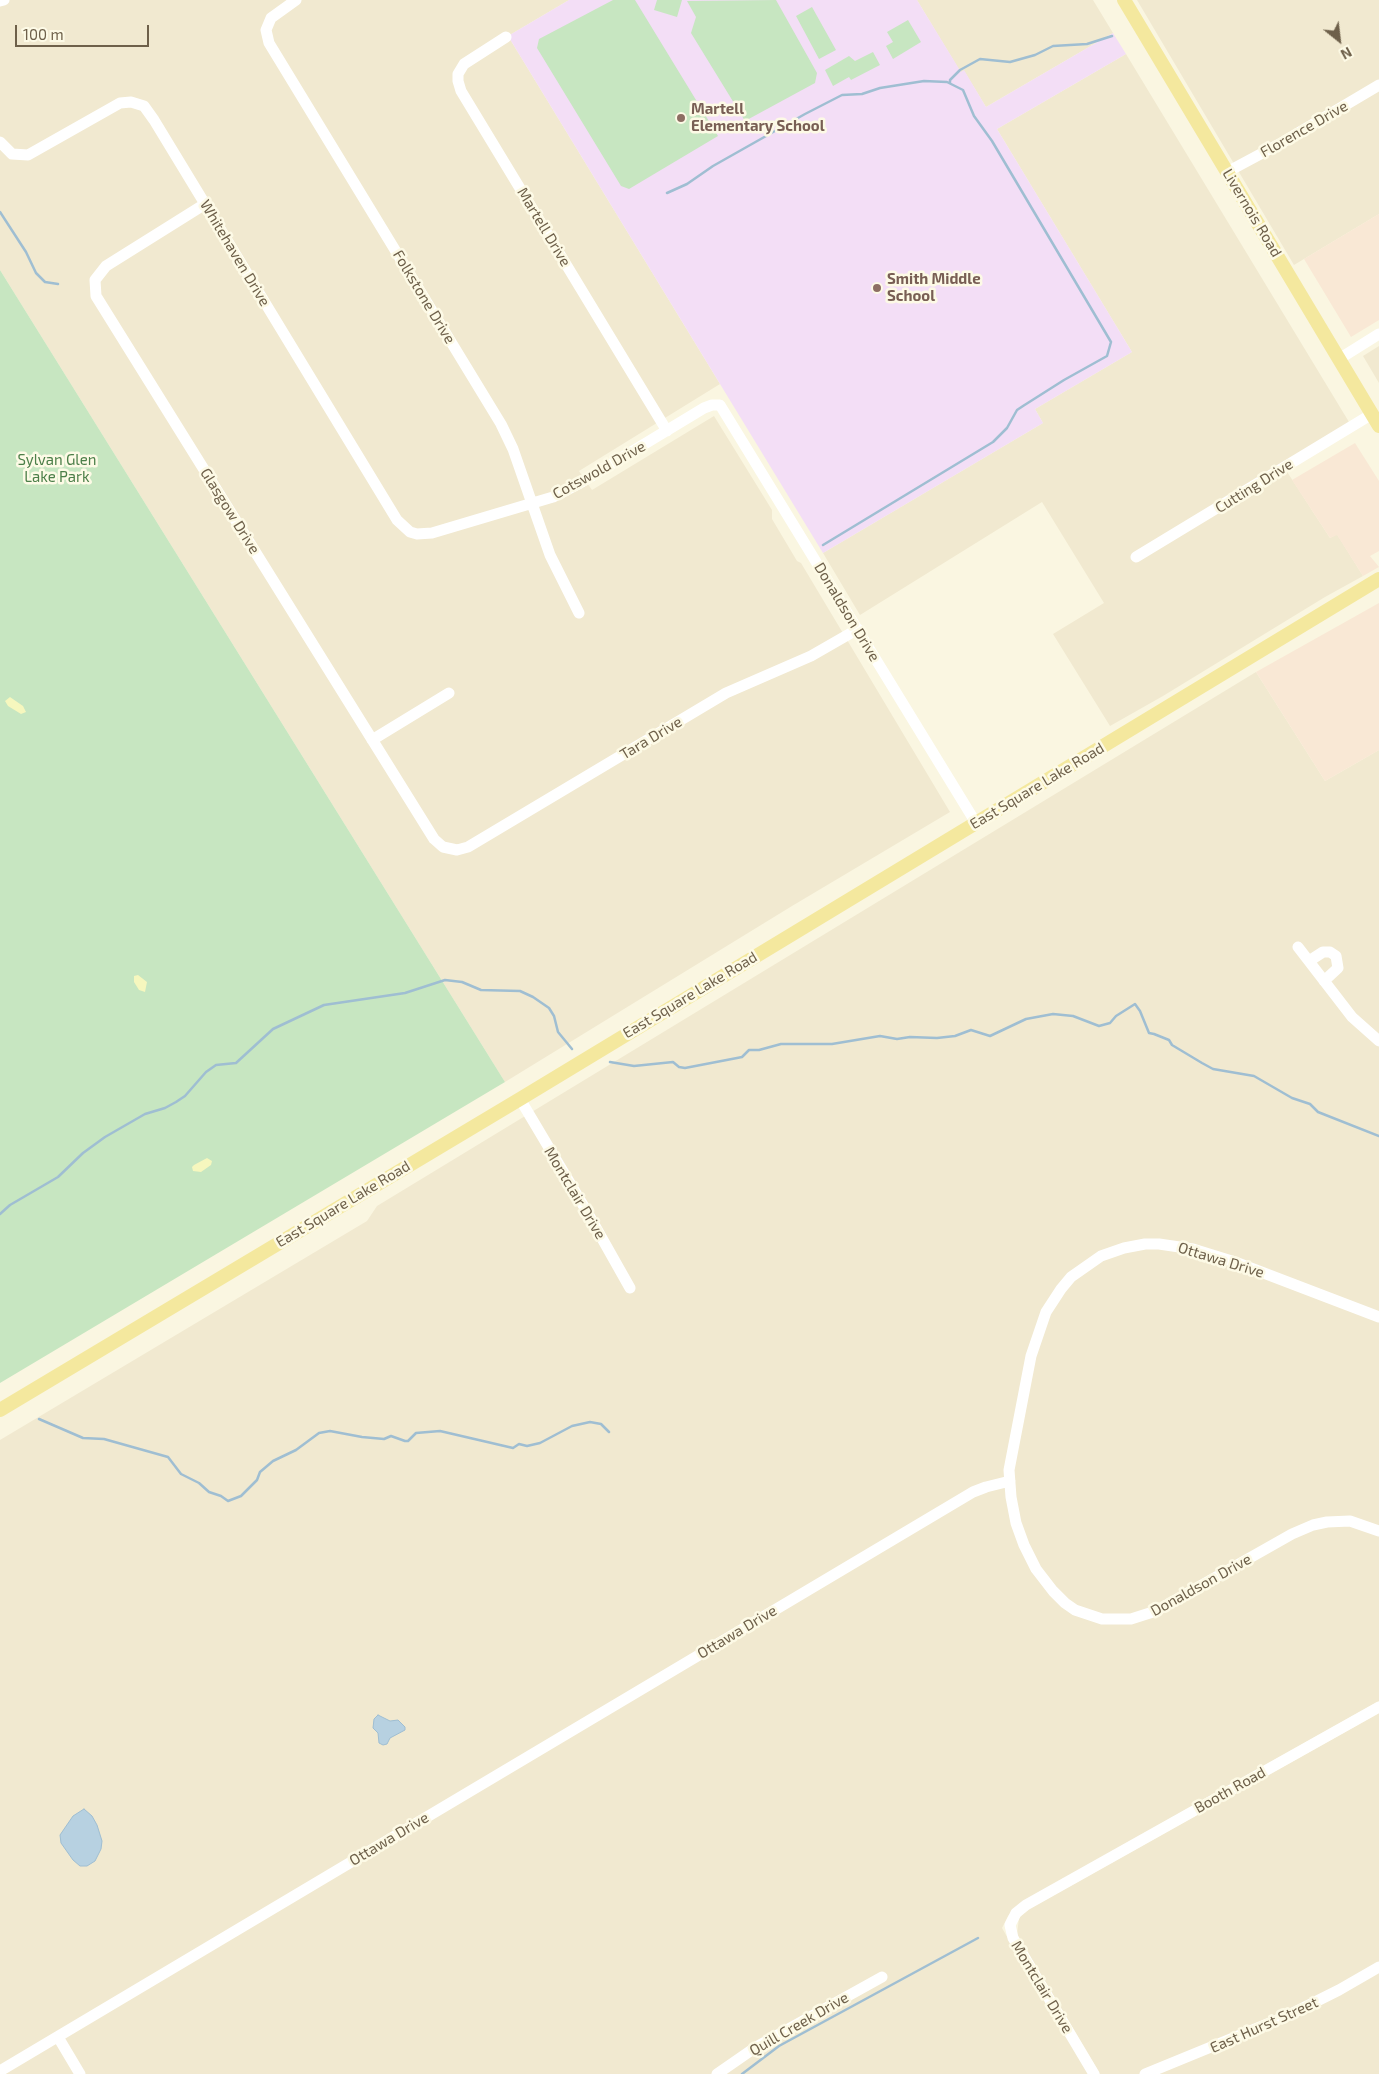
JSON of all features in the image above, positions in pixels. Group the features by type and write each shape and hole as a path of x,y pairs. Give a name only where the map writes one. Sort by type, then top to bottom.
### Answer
{"main road":[{"name":"Livernois Road","path":"1124,0 1375,420"},
{"name":"East Square Lake Road","path":"0,1410 520,1099 1379,579"}],"street":[{"name":"Folkstone Drive","path":"296,0 270,18 266,30 269,43 501,424 513,449 550,555 579,613"},
{"name":"Martell Drive","path":"506,38 464,64 458,74 461,91 668,431"},
{"name":"Florence Drive","path":"1227,172 1276,146 1379,85"},
{"name":"Whitehaven Drive","path":"0,142 12,154 28,155 120,103 138,103 144,106 398,520 406,530 417,534"},
{"name":"Glasgow Drive","path":"205,204 106,266 95,280 96,296 434,839 448,850"},
{"path":"1339,359 1379,334"},
{"name":"Cotswold Drive","path":"417,534 432,533 553,497 572,488 704,408 716,404"},
{"name":"Donaldson Drive","path":"716,404 720,405 725,412 976,823"},
{"name":"Cutting Drive","path":"1136,557 1375,420"},
{"name":"Tara Drive","path":"448,850 468,847 726,693 811,656 858,629"},
{"path":"372,740 449,693"},
{"path":"1298,947 1357,1023 1379,1041"},
{"path":"1309,961 1323,952 1330,952 1336,956 1338,968 1324,981"},
{"name":"Montclair Drive","path":"520,1099 630,1288"},
{"name":"Ottawa Drive","path":"0,2071 965,1496 986,1487 1010,1481 1010,1461 1022,1396 1031,1356 1046,1312 1071,1277 1101,1256 1124,1248 1144,1244 1184,1248 1229,1260 1379,1317"},
{"name":"Donaldson Drive","path":"1010,1481 1011,1497 1018,1528 1031,1559 1044,1580 1059,1598 1075,1610 1102,1619 1131,1619 1156,1611 1292,1534 1313,1525 1350,1521 1379,1530"},
{"name":"Booth Road","path":"1082,1873 1379,1707"},
{"name":"Montclair Drive","path":"1082,1873 1020,1909 1013,1918 1010,1928 1018,1948 1094,2074"},
{"name":"East Hurst Street","path":"1146,2074 1289,2015 1379,1967"},
{"name":"Quill Creek Drive","path":"717,2074 756,2047 882,1977"},
{"path":"58,2037 80,2074"}],"shaded area":[{"path":"0,0 569,0 508,36 720,384 579,471 592,490 714,416 772,510 772,519 797,561 801,563 950,812 792,906 505,1082 0,270"},
{"name":"Smith Middle School","path":"569,0 917,0 961,72 964,70 986,107 1113,33 1126,54 997,129 1132,352 1035,409 1043,423 823,553 508,36"},
{"path":"917,0 1093,0 1113,33 986,107 964,71 961,73"},
{"path":"1137,0 1379,0 1379,214 1294,265"},
{"path":"1126,54 1349,422 1282,464 1330,538 1337,534 1363,576 1110,726 1053,634 1104,603 1042,502 860,615 823,553 1043,423 1035,409 1132,352 997,129"},
{"path":"1379,214 1379,320 1351,337 1304,259"},
{"path":"1379,346 1379,383 1363,356"},
{"path":"1355,443 1379,481 1379,551 1370,556 1379,567 1363,576 1337,535 1330,538 1292,480"},
{"path":"1379,603 1379,750 1325,781 1256,672"},
{"path":"1256,672 1325,781 1379,750 1379,1701 1020,1903 1008,1916 1002,1928 1089,2074 0,2074 0,1440 367,1221 377,1206"},
{"path":"1379,1713 1379,2074 1100,2074 1017,1934 1019,1918 1029,1909"}],"green space":[{"path":"613,0 635,0 718,136 629,189 621,186 537,48 539,39"},
{"path":"657,0 682,0 677,17 654,10"},
{"path":"776,0 817,73 815,83 745,121 691,33 696,17 687,1"},
{"path":"812,7 836,50 819,59 796,16"},
{"path":"908,20 921,42 893,59 886,46 893,42 887,32"},
{"path":"873,52 880,65 851,80 849,77 833,86 825,70 849,56 855,61"},
{"name":"Sylvan Glen Lake Park","path":"0,270 505,1082 0,1383"}],"sand":[{"path":"10,697 23,706 26,712 21,714 8,706 5,701"},
{"path":"138,975 147,982 145,992 139,990 134,982 134,976"},
{"path":"207,1158 212,1161 211,1165 201,1172 193,1171 192,1167 194,1165"}],"water":[{"path":"378,1715 390,1721 398,1720 405,1727 405,1730 390,1738 387,1744 379,1743 378,1733 373,1728 374,1719"},
{"path":"84,1809 92,1816 102,1841 101,1849 95,1861 87,1866 80,1866 73,1860 61,1843 60,1835 73,1816"}],"waterway":[{"path":"950,83 950,80 960,70 980,59 1010,62 1035,55 1053,46 1087,44 1112,36"},
{"path":"667,193 687,184 713,166 842,95 862,94 880,88 924,81 947,82 963,90 974,116 992,141 1111,342 1107,356 1064,380 1017,410 1007,428 993,442 823,545"},
{"path":"0,212 26,252 36,273 45,282 58,284"},
{"path":"0,1214 10,1205 58,1177 83,1153 105,1137 145,1114 165,1108 185,1096 206,1072 216,1065 236,1063 273,1029 324,1005 405,993 445,980 462,982 481,990 520,991 549,1008 554,1016 558,1032 572,1049"},
{"path":"610,1062 634,1066 673,1062 679,1067 685,1068 742,1057 749,1050 759,1050 781,1044 832,1044 880,1036 897,1039 910,1037 937,1038 955,1036 971,1030 990,1036 1026,1019 1053,1014 1073,1016 1099,1026 1110,1023 1116,1016 1135,1004 1149,1033 1169,1040 1172,1045 1213,1069 1254,1076 1292,1098 1310,1104 1318,1112 1379,1136"},
{"path":"39,1419 83,1438 104,1439 168,1457 181,1474 199,1483 209,1492 221,1496 228,1501 241,1496 257,1480 260,1472 273,1461 296,1450 319,1433 330,1431 384,1439 391,1436 405,1441 408,1441 416,1433 440,1431 513,1448 519,1444 527,1446 540,1443 572,1426 590,1422 601,1424 609,1432"},
{"path":"742,2074 779,2046 978,1938"}],"place":[{"name":"Martell Elementary School","path":"681,118"},
{"name":"Smith Middle School","path":"877,288"}]}
